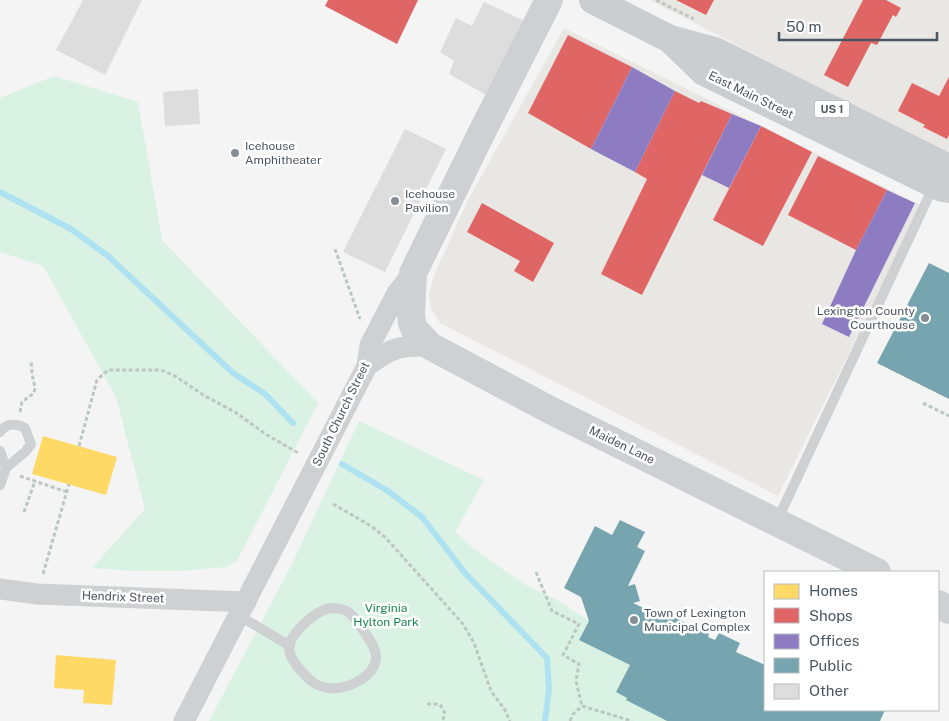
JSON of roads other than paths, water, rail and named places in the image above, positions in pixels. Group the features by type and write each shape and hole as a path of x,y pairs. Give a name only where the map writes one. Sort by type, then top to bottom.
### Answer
{"main road":[{"name":"South Church Street","path":"413,273 480,134 549,0"},
{"name":"East Main Street","path":"593,0 670,39 704,72 944,180"},
{"path":"413,273 412,322 416,330 430,346"},
{"name":"Maiden Lane","path":"430,346 560,414 875,571"}],"street":[{"name":"South Church Street","path":"184,721 367,366 370,345 397,293 413,273"},
{"name":"Maiden Lane","path":"367,366 385,352 396,348 430,346"},
{"name":"Hendrix Street","path":"0,589 37,594 242,609"}],"lane":[{"path":"776,522 944,180"},
{"path":"0,432 9,425 19,425 25,428 31,444 26,452 6,468 0,485"},
{"path":"0,451 6,468"},
{"path":"242,609 290,646 291,657 304,674 319,685 329,688 342,688 365,677 370,672 376,657 372,644 354,616 350,612 337,608 323,609 317,613 296,632 290,646"}],"waterway":[{"path":"0,192 71,229 108,256 233,373 265,394 293,423"},
{"path":"342,464 388,491 422,517 465,573 547,658 549,689 545,721"}],"place":[{"name":"Icehouse Amphitheater","path":"235,153"},
{"name":"Icehouse Pavilion","path":"395,201"},
{"name":"Lexington County Courthouse","path":"925,318"},
{"name":"Town of Lexington Municipal Complex","path":"634,620"}],"park label":[{"name":"Virginia Hylton Park","path":"386,615"}]}
